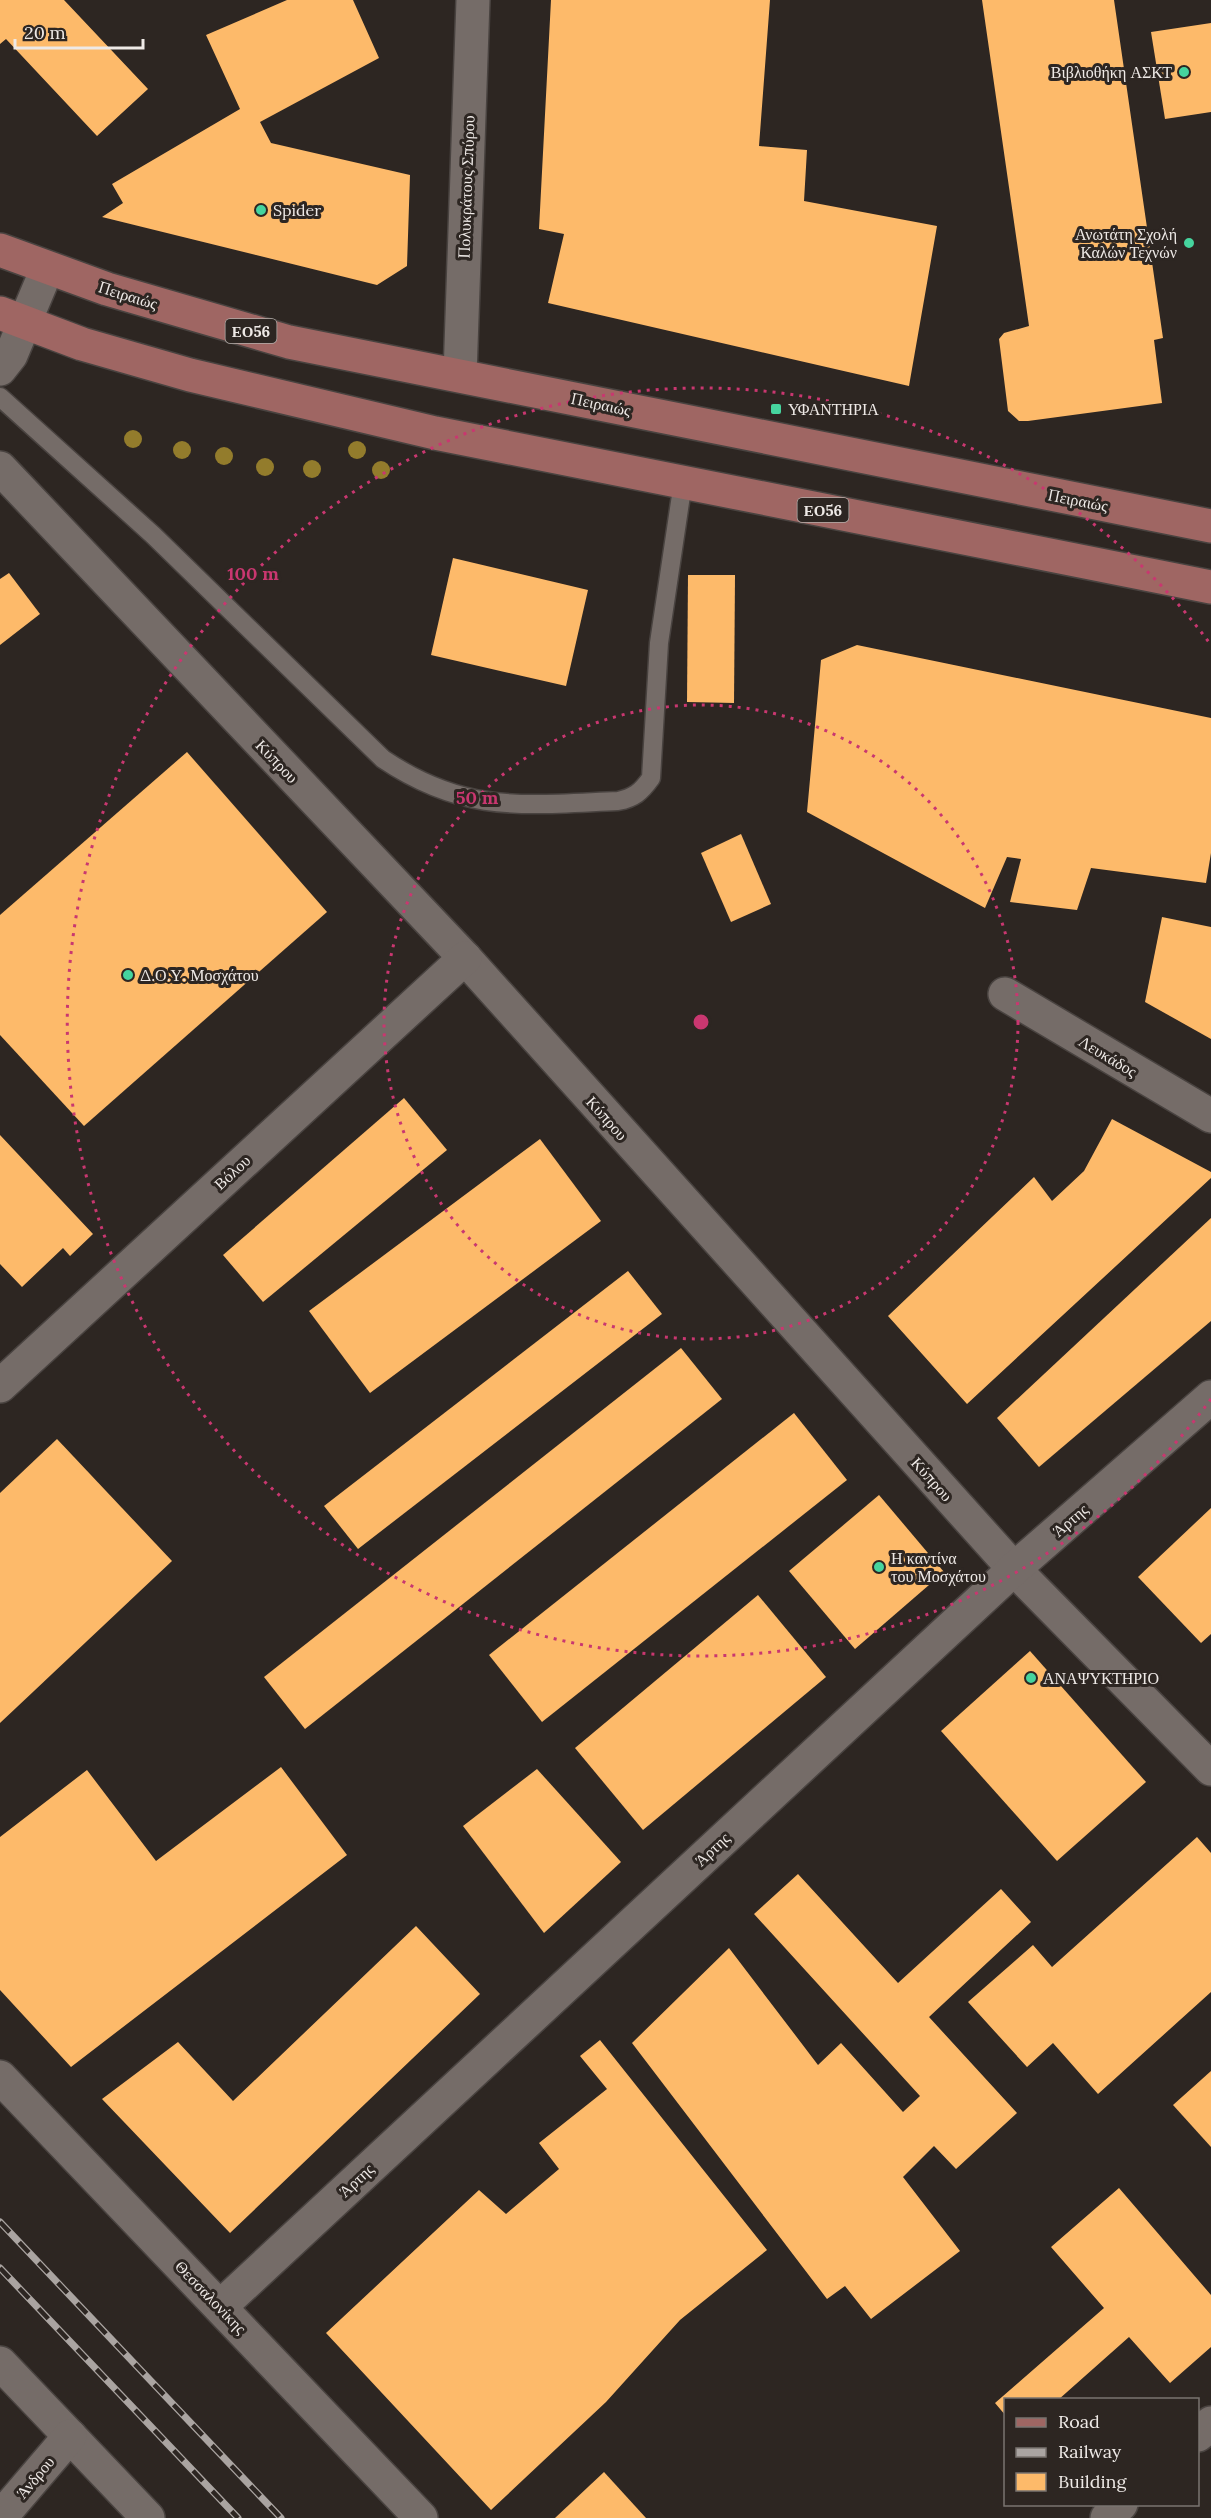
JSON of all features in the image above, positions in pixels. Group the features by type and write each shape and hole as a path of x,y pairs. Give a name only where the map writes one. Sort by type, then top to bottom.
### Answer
{"main road":[{"name":"Πειραιώς","path":"0,250 47,269 290,342 1211,526"},
{"name":"ΕΟ56","path":"13,317 82,344 249,390 435,433 1211,586"}],"street":[{"name":"Πολυκράτους Σπύρου","path":"460,375 473,0"},
{"path":"0,369 11,355 13,317 47,269"},
{"name":"Κύπρου","path":"0,468 465,958 1014,1569 1211,1769"},
{"name":"Βόλου","path":"0,1386 465,958"},
{"name":"Λευκάδος","path":"1005,994 1211,1116"},
{"name":"Άρτης","path":"220,2307 1014,1569 1211,1397"},
{"name":"Θεσσαλονίκης","path":"0,2077 421,2518"},
{"path":"0,2362 148,2518"},
{"path":"1199,2433 1211,2423"},
{"name":"Άνδρου","path":"0,2518 70,2436"},
{"path":"1107,2518 1120,2506"}],"lane":[{"path":"0,397 153,535 383,759 404,773 443,792 502,805 618,801 632,798 643,790 651,778 659,643 683,482"}],"building":[{"path":"0,0 64,0 148,89 97,136 6,39 0,44"},
{"name":"Spider","path":"287,0 353,0 379,58 260,122 271,143 410,175 407,266 377,285 102,217 123,203 112,184 240,109 206,35"},
{"path":"551,0 770,0 759,146 807,150 804,201 937,226 909,386 548,303 564,234 539,229"},
{"path":"982,0 1114,0 1163,338 1154,340 1162,403 1028,421 1019,421 1008,411 999,339 1004,333 1029,326"},
{"name":"Βιβλιοθήκη ΑΣΚΤ","path":"1211,23 1211,112 1165,119 1151,32"},
{"path":"453,558 588,590 566,686 431,655"},
{"path":"9,573 40,614 0,645 0,579"},
{"path":"688,575 735,575 734,703 687,702"},
{"path":"857,645 1211,718 1211,853 1206,883 1091,868 1077,910 1010,902 1021,859 1007,857 985,908 807,812 821,660"},
{"name":"Δ.Ο.Υ. Μοσχάτου","path":"187,752 327,912 84,1126 0,1035 0,915"},
{"path":"741,834 771,904 731,922 701,853"},
{"path":"1162,917 1211,927 1211,1039 1145,1002"},
{"path":"404,1098 447,1150 263,1302 223,1255"},
{"path":"1112,1119 1211,1172 1211,1178 967,1404 888,1316 1034,1177 1052,1201 1084,1171"},
{"path":"0,1135 93,1234 70,1256 63,1248 22,1287 0,1264"},
{"path":"540,1139 601,1221 370,1393 309,1311"},
{"path":"1211,1218 1211,1321 1039,1467 997,1418"},
{"path":"628,1271 662,1314 358,1549 324,1506"},
{"path":"681,1348 722,1399 305,1729 264,1677"},
{"path":"794,1413 847,1480 542,1722 489,1655"},
{"path":"57,1439 172,1561 0,1723 0,1493"},
{"path":"879,1495 944,1572 855,1649 789,1571"},
{"path":"1211,1508 1211,1634 1201,1643 1138,1577"},
{"path":"758,1595 826,1677 643,1830 575,1748"},
{"path":"1030,1651 1146,1782 1057,1861 941,1731"},
{"path":"281,1767 347,1855 71,2067 0,1990 0,1837 87,1770 156,1861"},
{"path":"537,1769 621,1862 544,1933 463,1826"},
{"path":"1197,1837 1211,1853 1211,1992 1098,2094 1053,2043 1027,2067 968,2002 1033,1945 1052,1967"},
{"path":"798,1874 898,1983 1001,1889 1031,1922 929,2017 1017,2113 956,2169 934,2146 903,2177 960,2251 871,2319 845,2286 827,2299 632,2043 729,1948 818,2065 841,2043 903,2112 920,2096 754,1914"},
{"path":"416,1926 480,1994 230,2233 102,2099 178,2042 233,2101"},
{"path":"600,2040 767,2250 680,2320 606,2402 491,2510 326,2333 479,2190 506,2214 559,2169 539,2143 607,2089 580,2056"},
{"path":"1211,2071 1211,2147 1173,2105"},
{"path":"1119,2188 1211,2295 1211,2347 1170,2383 1129,2337 1060,2398 1004,2398 1004,2414 995,2403 1104,2308 1051,2247"},
{"path":"604,2472 646,2518 555,2518"}],"railway":[{"path":"0,2222 281,2518"},
{"path":"0,2268 238,2518"}],"place":[{"name":"Βιβλιοθήκη ΑΣΚΤ","path":"1184,72"},
{"name":"Spider","path":"261,210"},
{"name":"Ανωτάτη Σχολή Καλών Τεχνών","path":"1189,243"},
{"name":"ΥΦΑΝΤΗΡΙΑ","path":"776,409"},
{"name":"Δ.Ο.Υ. Μοσχάτου","path":"128,975"},
{"name":"Η καντίνα του Μοσχάτου","path":"879,1567"},
{"name":"ΑΝΑΨΥΚΤΗΡΙΟ","path":"1031,1678"}]}
